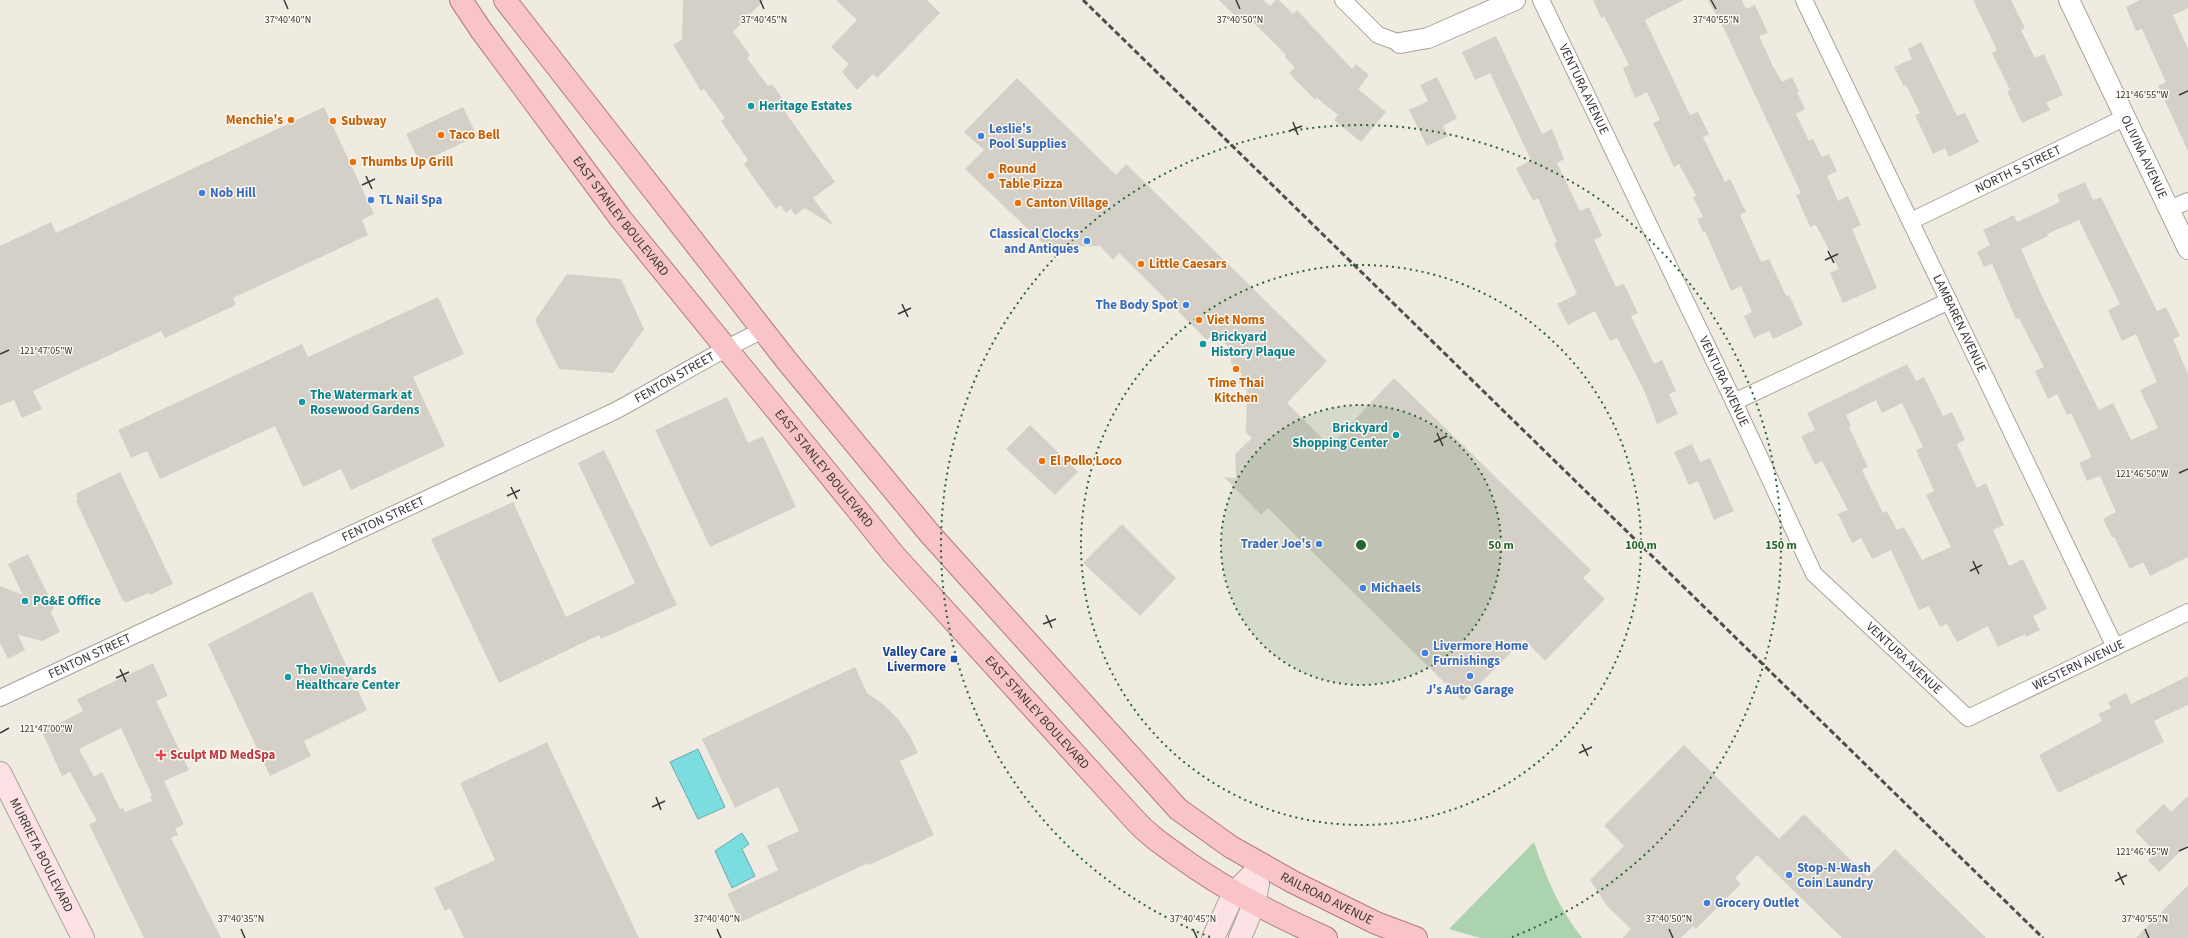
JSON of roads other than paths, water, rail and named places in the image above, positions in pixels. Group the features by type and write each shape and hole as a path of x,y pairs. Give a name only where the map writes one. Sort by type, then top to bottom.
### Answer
{"main road":[{"name":"EAST STANLEY BOULEVARD","path":"461,0 481,30 621,219 894,554 1146,833 1209,878 1254,904"},
{"path":"505,0 763,330 930,534 1178,809 1231,847 1262,865"},
{"name":"MURRIETA BOULEVARD","path":"0,773 83,938"},
{"path":"1212,938 1234,893 1262,865"},
{"path":"1240,938 1254,904 1262,865"},
{"name":"RAILROAD AVENUE","path":"1262,865 1333,902 1416,938"},
{"path":"1254,904 1319,937"}],"street":[{"path":"1343,0 1378,35 1400,43 1428,38 1515,0"},
{"name":"VENTURA AVENUE","path":"1541,0 1734,402 1814,574 1968,718"},
{"name":"LAMBAREN AVENUE","path":"1804,0 2115,647"},
{"name":"OLIVINA AVENUE","path":"2069,0 2188,249"},
{"name":"NORTH S STREET","path":"1911,221 2126,117"},
{"path":"2169,209 2188,201"},
{"path":"1734,402 1949,301"},
{"name":"FENTON STREET","path":"0,698 615,411 688,371 725,348 763,330"},
{"name":"WESTERN AVENUE","path":"1968,718 2188,612"}],"water":[{"path":"698,749 725,807 698,819 670,762"},
{"path":"742,833 749,844 742,849 755,876 732,888 715,851"}],"railway":[{"path":"1083,0 2043,938"}],"place":[{"name":"Heritage Estates","path":"751,106"},
{"name":"Menchie's","path":"291,120"},
{"name":"Subway","path":"333,121"},
{"name":"Taco Bell","path":"441,135"},
{"name":"Leslie's Pool Supplies","path":"981,136"},
{"name":"Thumbs Up Grill","path":"353,162"},
{"name":"Round Table Pizza","path":"991,176"},
{"name":"Nob Hill","path":"202,193"},
{"name":"TL Nail Spa","path":"371,200"},
{"name":"Canton Village","path":"1018,203"},
{"name":"Classical Clocks and Antiques","path":"1087,241"},
{"name":"Little Caesars","path":"1141,264"},
{"name":"The Body Spot","path":"1186,305"},
{"name":"Viet Noms","path":"1199,320"},
{"name":"Brickyard History Plaque","path":"1203,344"},
{"name":"Time Thai Kitchen","path":"1236,369"},
{"name":"The Watermark at Rosewood Gardens","path":"302,402"},
{"name":"Brickyard Shopping Center","path":"1396,435"},
{"name":"El Pollo Loco","path":"1042,461"},
{"name":"Trader Joe's","path":"1319,544"},
{"name":"Michaels","path":"1363,588"},
{"name":"PG&E Office","path":"25,601"},
{"name":"Livermore Home Furnishings","path":"1425,653"},
{"name":"Valley Care Livermore","path":"954,659"},
{"name":"J's Auto Garage","path":"1470,676"},
{"name":"The Vineyards Healthcare Center","path":"288,677"},
{"name":"Sculpt MD MedSpa","path":"161,755"},
{"name":"Stop-N-Wash Coin Laundry","path":"1789,875"},
{"name":"Grocery Outlet","path":"1707,903"}]}
